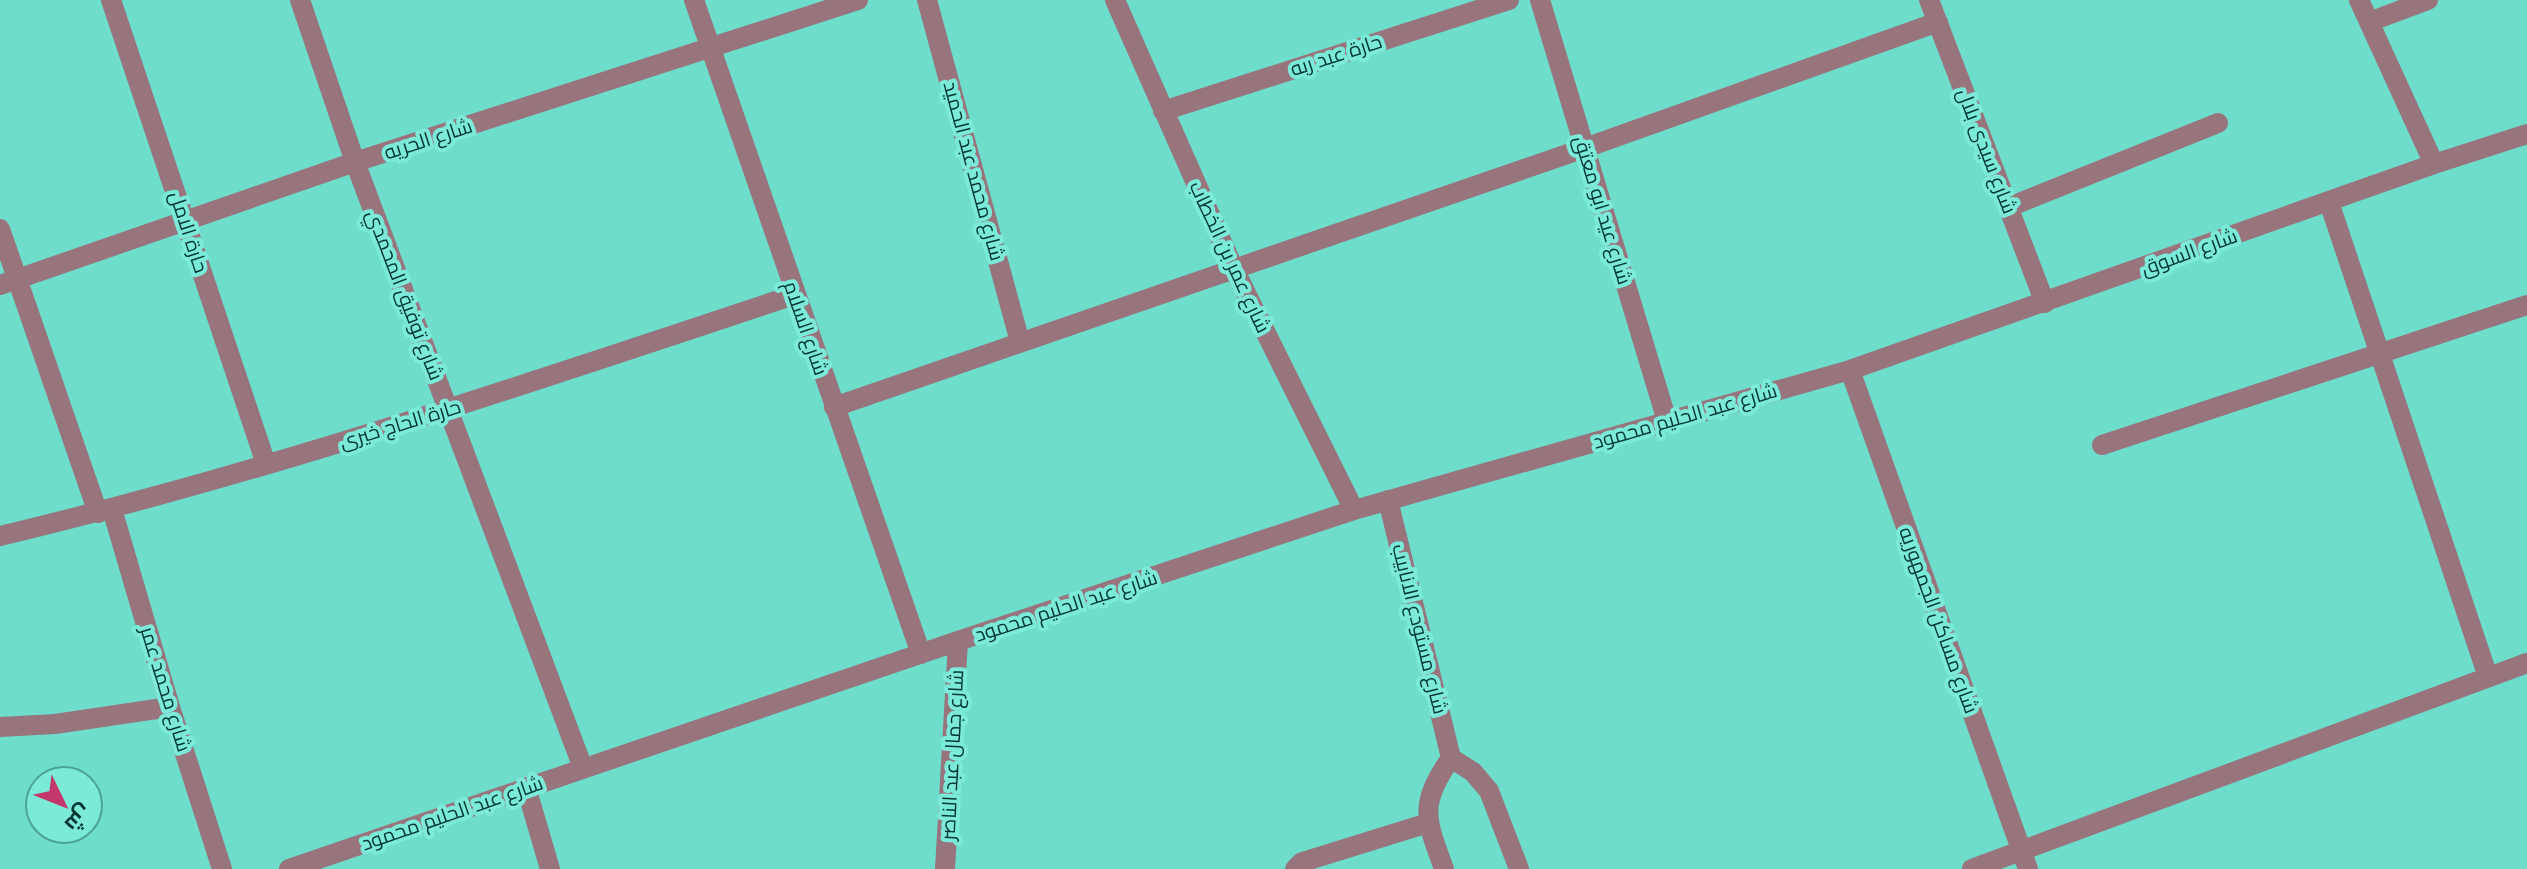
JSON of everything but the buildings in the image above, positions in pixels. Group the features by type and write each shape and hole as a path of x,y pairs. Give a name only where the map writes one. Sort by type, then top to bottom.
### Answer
{"street":[{"name":"حارة الامل","path":"111,0 266,464"},
{"name":"شارع توفيق المحمدي","path":"300,0 355,162 583,768"},
{"name":"شارع السلام","path":"694,0 921,654"},
{"name":"شارع الحريه","path":"9,282 355,162 858,0"},
{"name":"شارع محمد عبد الحميد","path":"927,0 1020,342"},
{"name":"شارع عمر بن الخطاب","path":"1115,0 1233,267 1354,510"},
{"name":"حارة عبد ربه","path":"1163,111 1509,0"},
{"name":"شارع عيد ابو معتق","path":"1540,0 1667,421"},
{"name":"شارع سيدى بلال","path":"1929,0 2045,303"},
{"path":"2359,0 2434,164"},
{"path":"2369,22 2428,0"},
{"path":"834,407 1585,148 1938,22"},
{"path":"2009,207 2218,123"},
{"name":"شارع السوق","path":"1850,370 2527,134"},
{"path":"2329,202 2488,677"},
{"name":"شارع محمد عمر","path":"0,229 9,282 105,511 222,869"},
{"name":"حارة الحاج خيرى","path":"0,536 105,511 448,410 794,295"},
{"path":"2102,445 2527,305"},
{"name":"شارع عبد الحليم محمود","path":"289,869 1354,510 1850,370"},
{"name":"شارع مساكن الجمهوريه","path":"1850,370 2024,860"},
{"name":"شارع مستودع الانابيب","path":"1388,500 1451,758"},
{"name":"شارع جمال عبد الناصر","path":"945,869 958,641"},
{"path":"1972,869 2024,860 2527,663"},
{"path":"0,727 55,724 170,707"},
{"path":"1444,869 1428,823 1429,803 1436,779 1451,758 1473,772 1489,791 1519,869"},
{"path":"526,787 550,869"},
{"path":"1295,869 1302,862 1428,823"}]}
